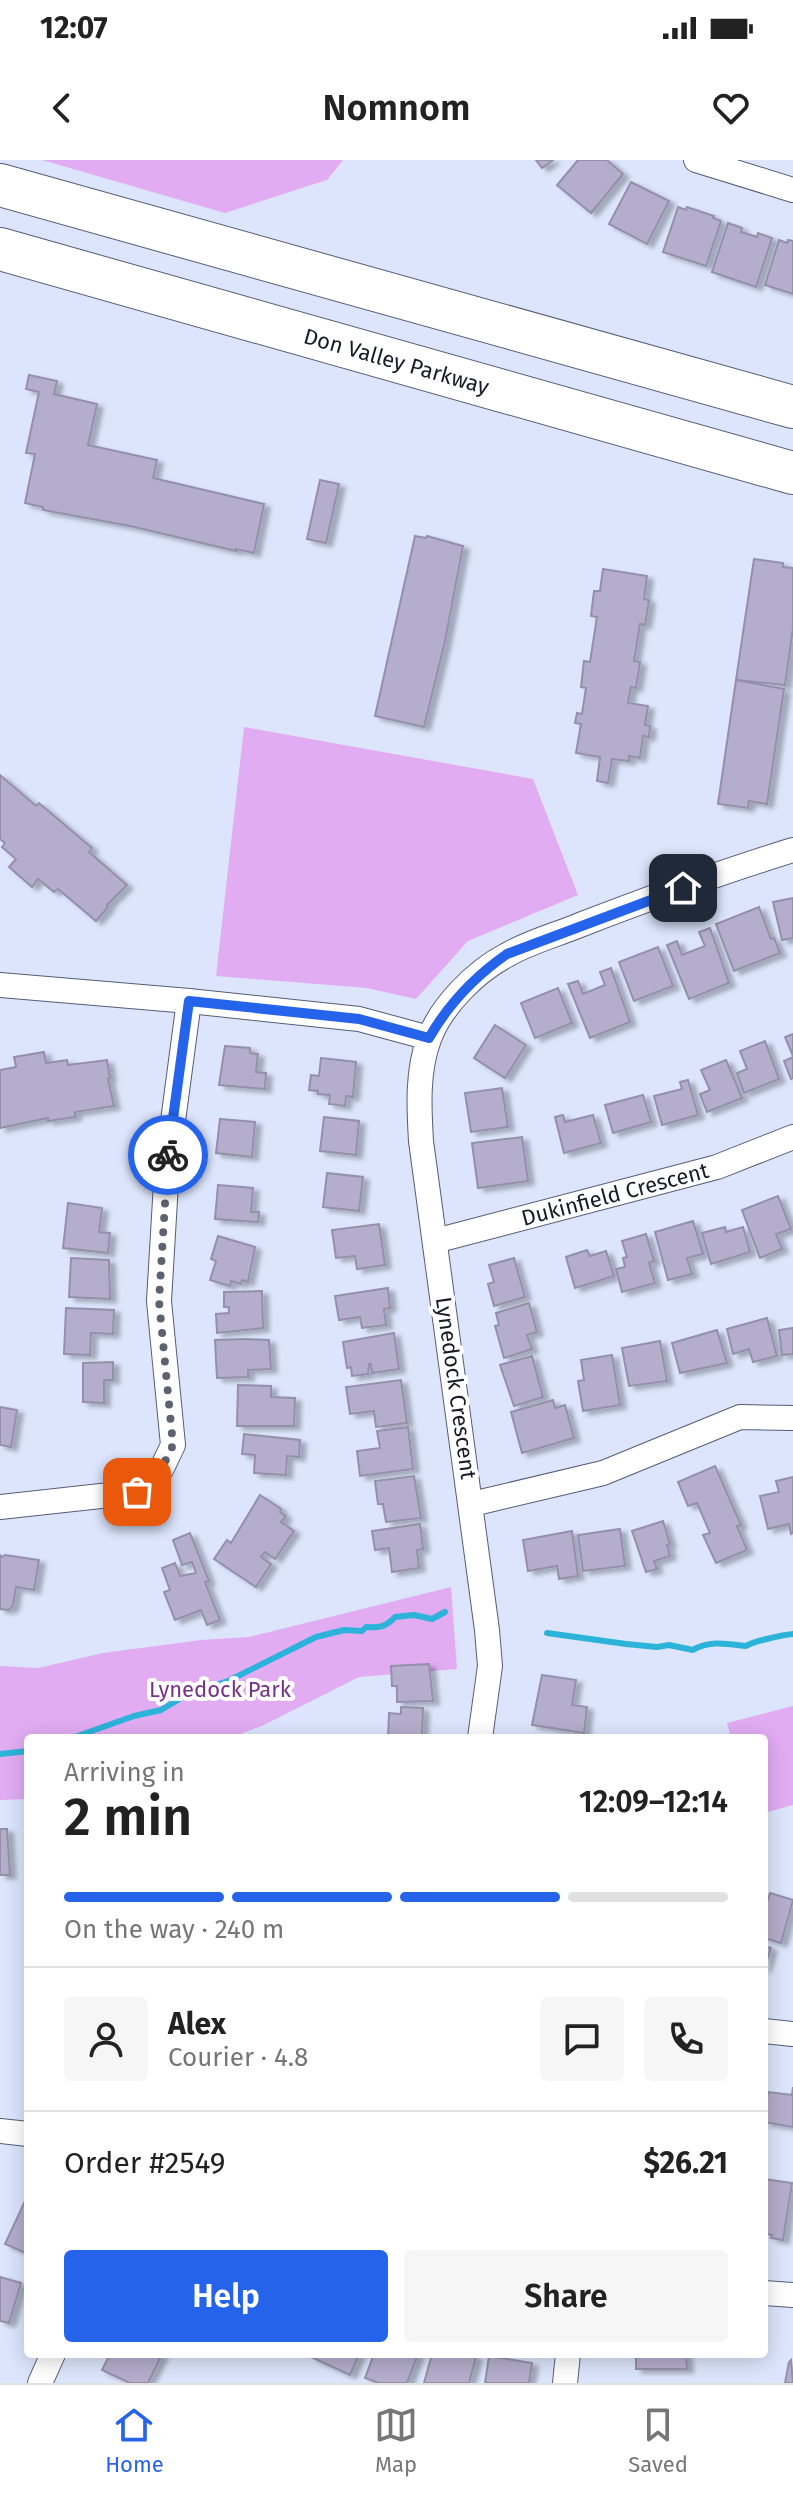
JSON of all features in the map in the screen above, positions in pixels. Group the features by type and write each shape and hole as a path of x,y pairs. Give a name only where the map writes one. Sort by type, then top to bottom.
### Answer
{"highway":[{"path":"0,185 793,407"},
{"name":"Don Valley Parkway","path":"0,249 793,473"}],"street":[{"path":"696,160 793,190"},
{"path":"0,985 359,1019 429,1038 442,1014 463,991 483,971 507,954 793,850"},
{"path":"0,1507 137,1492 162,1468 173,1445 159,1301 167,1166 189,1001"},
{"name":"Lynedock Crescent","path":"429,1038 419,1108 472,1504 490,1666 481,1734"},
{"name":"Dukinfield Crescent","path":"435,1241 717,1167 793,1137"},
{"path":"472,1504 603,1473 740,1417 793,1418"},
{"path":"768,2031 793,2034"},
{"path":"0,2131 24,2134"},
{"path":"768,2293 793,2295"},
{"path":"40,2383 51,2358"},
{"path":"565,2383 568,2358"}],"green space":[{"path":"42,160 343,160 327,180 225,213"},
{"path":"244,727 533,779 578,895 468,941 416,999 367,988 216,976"},
{"name":"Lynedock Park","path":"451,1587 457,1669 359,1677 240,1734 24,1734 24,1799 0,1800 0,1666 38,1668 103,1653 249,1637"},
{"path":"793,1706 793,1805 768,1812 768,1734 730,1734 727,1723"}],"building":[{"path":"536,160 553,160 542,168"},
{"path":"578,160 607,160 623,174 591,213 557,185"},
{"path":"631,182 669,201 647,244 609,224"},
{"path":"678,207 686,210 687,207 721,221 706,266 663,252"},
{"path":"728,223 742,228 741,232 772,238 756,287 712,272"},
{"path":"779,240 787,243 788,240 793,241 793,294 765,285"},
{"path":"29,375 57,381 54,394 97,404 88,445 157,460 153,478 264,504 254,553 43,510 43,507 25,503 35,454 26,453 39,392 26,389"},
{"path":"320,480 339,484 326,543 307,539"},
{"path":"415,536 427,536 463,546 445,641 424,727 375,716"},
{"path":"754,559 783,563 783,567 793,568 793,628 785,685 736,680"},
{"path":"603,569 647,576 644,599 649,600 645,625 640,624 634,661 640,662 636,688 631,687 628,703 648,706 645,725 650,726 649,737 643,736 640,758 629,756 629,761 612,759 608,783 597,781 600,757 576,753 581,724 575,723 577,713 582,714 586,688 581,687 584,661 590,662 597,617 591,616 594,591 600,591"},
{"path":"736,680 784,689 767,804 749,801 748,808 718,804"},
{"path":"0,775 92,848 89,852 127,885 96,921 58,889 54,892 38,879 32,887 9,867 16,859 2,847 5,843 0,839"},
{"path":"793,898 793,938 782,940 773,902"},
{"path":"759,907 780,953 734,971 716,924"},
{"path":"710,928 729,983 689,999 667,945 677,941 682,955 705,946 699,932"},
{"path":"658,947 673,986 634,1001 619,962"},
{"path":"611,968 630,1022 590,1038 568,984 578,981 583,994 605,985 600,972"},
{"path":"558,988 572,1023 535,1038 521,1003"},
{"path":"495,1025 526,1045 505,1078 474,1058"},
{"path":"793,1034 793,1056 785,1037"},
{"path":"765,1041 779,1079 744,1093 737,1073 747,1069 740,1051"},
{"path":"225,1046 250,1048 250,1053 258,1054 256,1072 266,1073 265,1089 219,1085"},
{"path":"44,1052 46,1063 67,1060 68,1065 107,1060 114,1106 75,1112 75,1117 48,1121 48,1118 0,1128 0,1070 16,1067 14,1057"},
{"path":"793,1057 793,1078 791,1079 784,1061"},
{"path":"321,1058 356,1062 353,1097 346,1096 345,1106 329,1104 330,1095 309,1090 311,1075 319,1076"},
{"path":"726,1060 742,1098 707,1112 700,1094 710,1090 701,1070"},
{"path":"688,1080 698,1115 662,1125 654,1096 682,1089 680,1082"},
{"path":"502,1088 508,1127 471,1132 465,1093"},
{"path":"643,1095 651,1122 613,1133 605,1105"},
{"path":"563,1115 565,1122 593,1115 601,1143 564,1153 555,1117"},
{"path":"324,1117 359,1121 356,1155 320,1151"},
{"path":"220,1119 255,1122 252,1157 216,1153"},
{"path":"522,1137 528,1181 478,1188 472,1143"},
{"path":"327,1173 363,1177 359,1211 323,1207"},
{"path":"218,1185 253,1188 251,1212 259,1212 258,1222 215,1219"},
{"path":"778,1196 791,1229 776,1234 782,1249 760,1258 742,1210"},
{"path":"68,1203 102,1208 99,1232 110,1233 108,1253 63,1248"},
{"path":"693,1221 703,1254 687,1258 692,1274 668,1280 655,1232"},
{"path":"379,1224 385,1265 357,1269 355,1256 336,1258 332,1230"},
{"path":"725,1227 726,1232 743,1227 750,1252 711,1264 702,1233"},
{"path":"646,1234 654,1261 649,1263 655,1283 622,1292 616,1269 625,1267 623,1258 627,1257 622,1241"},
{"path":"218,1236 255,1247 248,1282 242,1280 241,1284 231,1281 230,1286 210,1280 216,1261 211,1259"},
{"path":"587,1250 590,1256 606,1251 614,1276 575,1288 566,1257"},
{"path":"71,1258 109,1260 110,1299 69,1297"},
{"path":"514,1258 525,1297 494,1306 488,1284 494,1282 489,1265"},
{"path":"388,1288 390,1308 384,1309 386,1325 362,1328 360,1317 339,1320 335,1296"},
{"path":"262,1291 263,1328 217,1333 216,1314 229,1313 229,1307 224,1307 224,1292"},
{"path":"529,1303 537,1332 527,1335 532,1349 504,1358 495,1326 499,1325 496,1313"},
{"path":"66,1308 114,1310 113,1334 91,1333 90,1355 64,1354"},
{"path":"767,1318 777,1356 753,1362 749,1349 733,1354 727,1329"},
{"path":"793,1328 793,1354 782,1355 779,1330"},
{"path":"717,1330 727,1363 680,1373 672,1343"},
{"path":"394,1333 399,1369 372,1373 369,1364 368,1374 352,1376 351,1367 347,1368 343,1342"},
{"path":"215,1340 269,1340 271,1369 248,1370 248,1377 217,1378"},
{"path":"660,1341 667,1381 629,1386 622,1348"},
{"path":"612,1355 620,1405 583,1411 578,1381 584,1380 581,1360"},
{"path":"532,1356 543,1397 514,1406 500,1365"},
{"path":"113,1362 113,1380 104,1380 104,1403 83,1402 83,1363"},
{"path":"401,1380 407,1423 376,1427 374,1411 350,1414 346,1387"},
{"path":"238,1385 271,1386 271,1397 295,1398 294,1426 237,1426"},
{"path":"553,1400 555,1408 565,1405 574,1438 522,1453 511,1412"},
{"path":"0,1407 17,1410 11,1447 0,1445"},
{"path":"408,1427 413,1469 360,1476 357,1451 380,1448 377,1431"},
{"path":"244,1434 300,1440 299,1457 287,1456 286,1475 254,1473 255,1455 242,1454"},
{"path":"715,1466 741,1525 737,1526 747,1550 716,1563 703,1535 710,1533 697,1503 688,1506 678,1482"},
{"path":"414,1476 421,1518 386,1522 383,1504 378,1504 375,1481"},
{"path":"793,1477 793,1533 789,1524 768,1529 760,1496 779,1492 776,1481"},
{"path":"260,1495 281,1509 280,1512 286,1516 281,1522 294,1531 275,1559 265,1552 261,1557 271,1564 256,1587 214,1559 227,1540 231,1543"},
{"path":"663,1521 670,1556 654,1561 657,1569 646,1572 632,1531"},
{"path":"420,1524 423,1549 417,1550 419,1568 392,1572 389,1548 375,1550 372,1531"},
{"path":"620,1529 625,1566 583,1571 578,1535"},
{"path":"572,1531 578,1576 559,1579 557,1566 528,1571 523,1540"},
{"path":"190,1533 220,1620 207,1625 201,1610 175,1620 164,1592 170,1590 162,1568 175,1563 180,1576 196,1573 192,1562 182,1565 173,1540"},
{"path":"0,1555 39,1560 34,1590 16,1587 13,1606 9,1610 0,1609"},
{"path":"429,1664 433,1701 397,1702 397,1686 392,1686 391,1666"},
{"path":"542,1675 576,1680 572,1705 587,1707 584,1733 532,1725"},
{"path":"401,1707 423,1708 422,1734 388,1734 389,1713 401,1714"},
{"path":"0,1829 7,1829 10,1875 0,1875"},
{"path":"770,1893 793,1900 781,1943 768,1939"},
{"path":"793,2087 793,2127 768,2123 768,2092 792,2095"},
{"path":"768,2180 792,2183 783,2240 771,2238 772,2235 768,2234"},
{"path":"24,2203 24,2252 5,2244"},
{"path":"0,2277 21,2283 9,2323 0,2321"},
{"path":"108,2358 160,2358 148,2383 130,2383 102,2370"},
{"path":"313,2358 357,2358 350,2375"},
{"path":"372,2358 416,2358 407,2383 379,2383 365,2378"},
{"path":"431,2358 476,2358 469,2383 424,2383"},
{"path":"489,2358 532,2363 529,2383 485,2383"},
{"path":"636,2358 686,2358 687,2369 636,2369"},
{"path":"791,2360 793,2383 785,2383 789,2362"}],"waterway":[{"path":"83,1734 161,1710 188,1694 228,1681 316,1637 382,1626 395,1617 414,1615 432,1619 445,1612"},
{"path":"547,1633 693,1650 712,1644 746,1646 793,1634"},
{"path":"0,1754 24,1751"}],"way so far":[{"path":"137,1492 162,1468 173,1445 159,1301 168,1155"}],"route":[{"path":"168,1155 189,1001 359,1019 429,1038 442,1014 463,991 483,971 507,954 683,888"}]}
